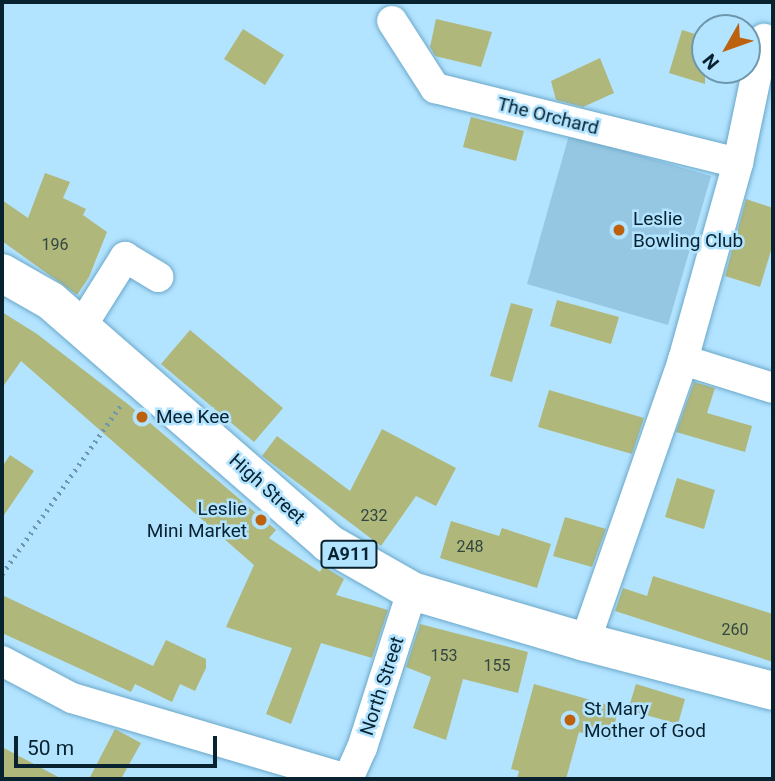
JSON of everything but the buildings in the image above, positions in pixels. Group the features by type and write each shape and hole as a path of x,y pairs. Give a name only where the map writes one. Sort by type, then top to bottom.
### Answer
{"main road":[{"name":"High Street","path":"2,273 51,301 328,542 412,591 585,642 773,691"}],"street":[{"name":"The Orchard","path":"392,21 435,88 738,163"},
{"path":"585,642 683,360 738,163 764,39"},
{"path":"81,327 125,257 158,277"},
{"path":"683,360 773,388"},
{"name":"North Street","path":"348,779 362,748 412,591"},
{"path":"2,661 72,698 348,779"}],"path":[{"path":"2,574 141,377"}],"shaded area":[{"name":"Leslie Bowling Club","path":"569,135 711,176 668,325 527,284"}],"place":[{"name":"Leslie Bowling Club","path":"619,230"},
{"name":"Mee Kee","path":"142,417"},
{"name":"Leslie Mini Market","path":"261,520"},
{"name":"St Mary Mother of God","path":"570,720"}]}
